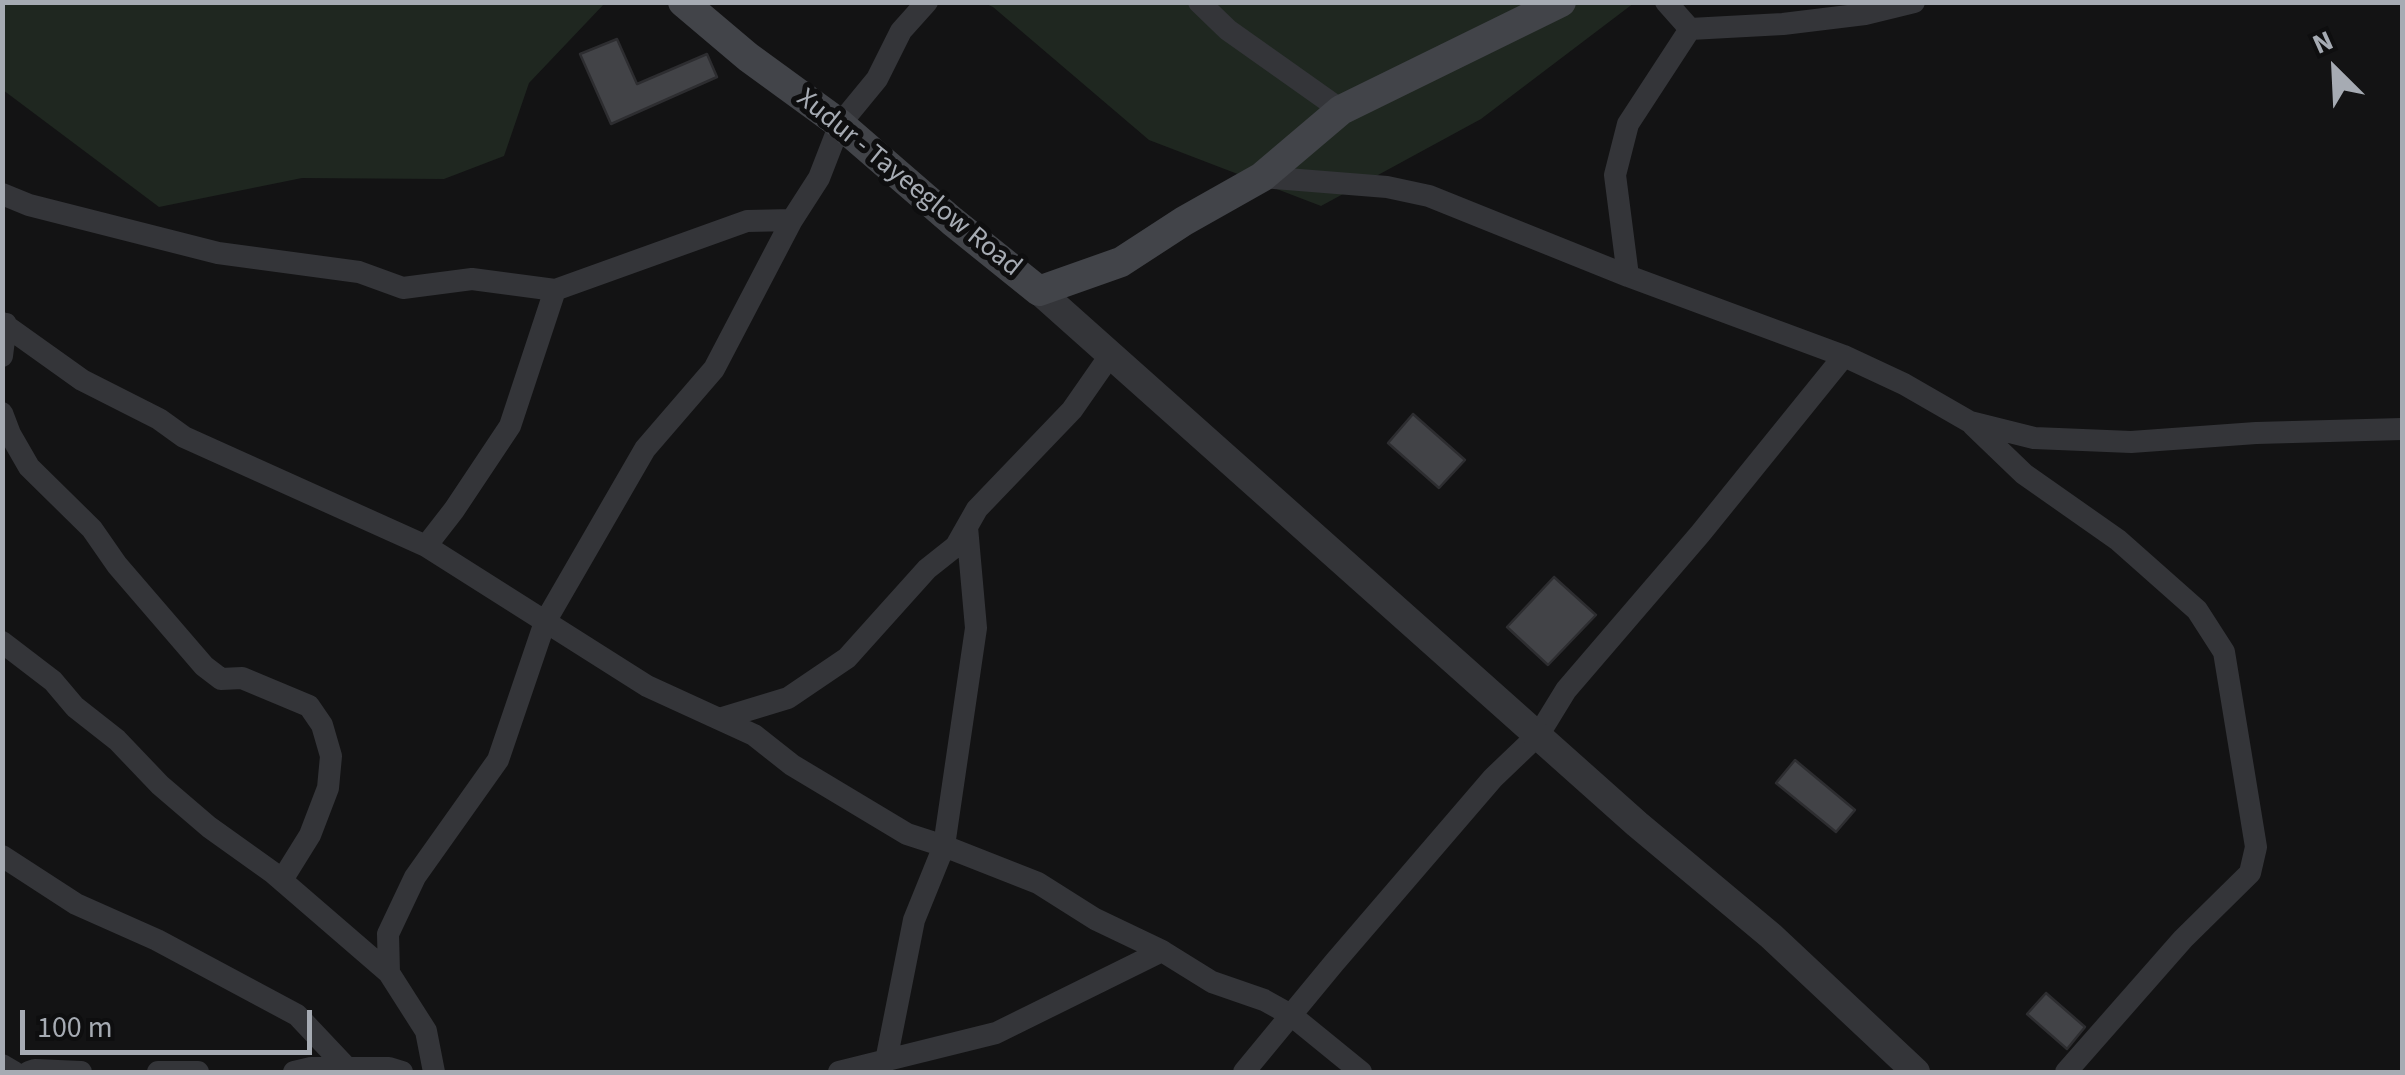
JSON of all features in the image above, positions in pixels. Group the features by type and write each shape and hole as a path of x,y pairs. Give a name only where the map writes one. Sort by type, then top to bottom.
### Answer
{"main road":[{"name":"Xudur - Tayeeglow Road","path":"683,2 748,57 840,124 1039,291 1121,262 1262,177 1341,110 1561,2"}],"street":[{"path":"389,973 388,934 415,877 498,760 545,622 645,449 714,368 792,220 819,178 840,124 877,80 901,31 926,2"},
{"path":"1198,2 1228,30 1341,110"},
{"path":"1666,2 1690,29"},
{"path":"1690,29 1783,24 1865,14 1914,2"},
{"path":"1628,276 1616,175 1628,124 1690,29"},
{"path":"1262,177 1387,188 1429,196 1628,276 1844,356 1904,384 1970,422 2024,474 2118,540 2197,610 2224,652 2256,847 2250,874 2182,938 2066,1072"},
{"path":"2,194 29,205 218,254 359,272 403,288 472,279 556,290 747,220 792,220"},
{"path":"426,546 510,426 556,290"},
{"path":"1039,291 1637,824 1772,936 1916,1072"},
{"path":"4,324 82,380 159,418 184,436 426,546 647,686 754,735 792,764 907,834 1038,884 1212,982 1264,1000 1291,1015 1362,1072"},
{"path":"2,356 4,324"},
{"path":"720,719 788,698 847,658 928,569 956,546 977,509 1072,410 1111,354"},
{"path":"1244,1072 1492,778 1539,734 1566,690 1700,534 1844,356"},
{"path":"2,413 30,467 92,529 116,565 204,666 222,679 242,678 309,706 322,725 332,756 328,788 310,835 282,880"},
{"path":"1970,422 2034,438 2131,442 2256,433 2402,429"},
{"path":"886,1061 914,920 944,846 976,628 967,527"},
{"path":"2,642 53,680 75,708 118,740 160,785 209,827 282,880 389,973 426,1031 434,1072"},
{"path":"2,856 76,904 156,940 297,1015 347,1068"},
{"path":"839,1072 996,1033 1162,951"},
{"path":"2,1065 14,1072"},
{"path":"294,1072 311,1068 389,1068 402,1072"},
{"path":"29,1072 81,1072"},
{"path":"158,1072 198,1072"}],"shaded area":[{"path":"2,3 605,3 529,83 504,156 444,179 302,178 159,207 3,90"},
{"path":"984,3 1634,3 1481,119 1321,206 1149,140"}],"building":[{"path":"617,39 637,84 707,54 717,77 611,124 580,54"},
{"path":"1413,414 1465,460 1439,488 1388,443"},
{"path":"1554,577 1596,615 1548,665 1507,627"},
{"path":"1795,760 1855,810 1836,832 1776,783"},
{"path":"2046,993 2085,1027 2067,1049 2027,1014"}]}
